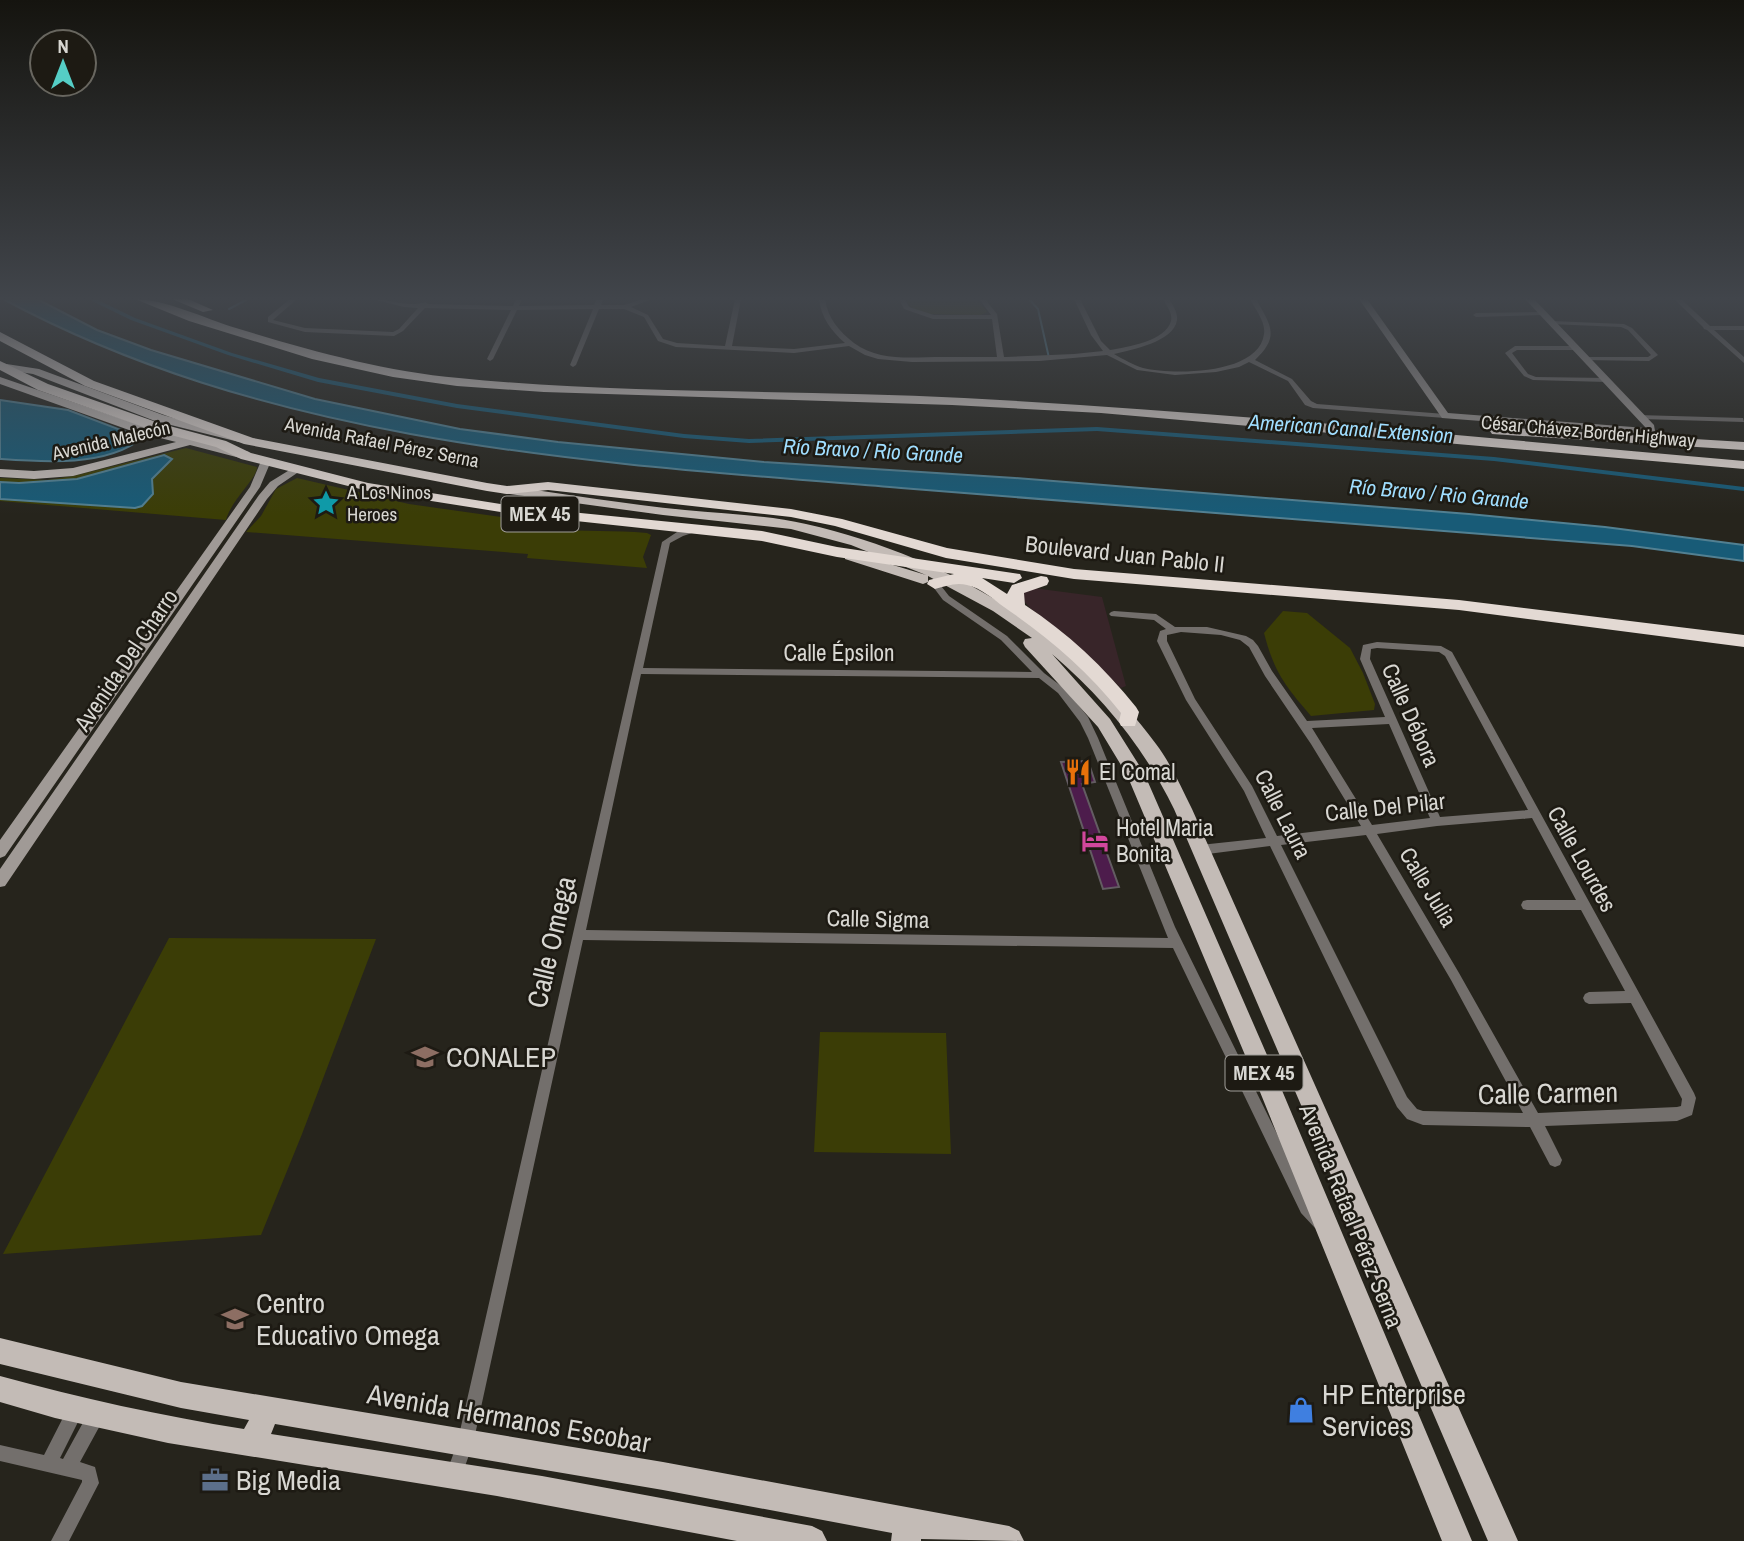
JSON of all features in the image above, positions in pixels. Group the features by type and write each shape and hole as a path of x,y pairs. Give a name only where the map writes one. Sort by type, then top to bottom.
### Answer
{"highway":[{"path":"13,371 43,387 158,431 248,448"},
{"path":"60,371 80,381 222,428 248,448"},
{"path":"87,371 177,405 297,441 329,457"},
{"name":"César Chávez Border Highway","path":"384,371 457,382 533,387 1029,404 1744,465"},
{"name":"César Chávez Border Highway","path":"484,371 570,377 1079,396 1744,454"},
{"path":"1482,430 1744,446"},
{"path":"1469,440 1744,476"},
{"name":"Avenida Rafael Pérez Serna","path":"248,448 329,457 507,490"},
{"name":"Avenida Rafael Pérez Serna","path":"248,448 266,461 389,491 582,519 762,536 836,552"},
{"name":"Boulevard Juan Pablo II","path":"507,490 548,486 791,513 837,522 946,553 1074,574 1460,606 1744,641"},
{"name":"Boulevard Juan Pablo II","path":"836,552 1041,582 1143,593 1484,617 1744,650"},
{"path":"935,584 958,577 969,578 1017,608 1060,639 1101,678 1130,712 1128,721"},
{"path":"1017,608 1014,596 1018,589 1041,582"}],"main road":[{"name":"MEX 45","path":"35,371 248,448"},
{"name":"MEX 45","path":"0,380 189,443 248,448"},
{"name":"Avenida Malecón","path":"0,466 38,469 79,465 137,449 158,431"},
{"name":"Avenida Malecón","path":"0,473 34,475 73,472 189,443"},
{"name":"Avenida Rafael Pérez Serna","path":"507,490 806,528 910,561 943,575 1013,615 1088,677 1128,721 1164,771 1503,1541"},
{"name":"Avenida Rafael Pérez Serna","path":"836,552 910,574 975,604 1031,643 1091,708 1120,747 1143,790 1457,1541"},
{"name":"Avenida Hermanos Escobar","path":"0,1352 181,1395 663,1476 907,1532 1009,1541"},
{"path":"0,1389 86,1412 251,1445 453,1475 812,1541"},
{"path":"251,1445 268,1409"}],"street":[{"path":"1155,371 1211,371"},
{"path":"1272,371 1290,380 1308,403 1315,406 1650,431 1651,427 1598,371"},
{"path":"1413,371 1445,416"},
{"path":"1523,371 1535,379 1607,380"},
{"path":"1642,417 1743,420"},
{"name":"Avenida Del Charro","path":"0,852 255,487 266,461"},
{"name":"Avenida Del Charro","path":"0,881 263,497 274,484 296,469"},
{"path":"654,525 666,542 680,534 699,529"},
{"name":"Calle Omega","path":"453,1475 465,1444 666,542"},
{"path":"935,584 946,598 1004,638 1041,675 1091,708"},
{"path":"1114,614 1156,617 1171,628"},
{"name":"Calle Julia","path":"1171,628 1191,628 1239,636 1252,643 1275,684 1305,725 1369,830 1492,1038 1555,1160"},
{"name":"Calle Laura","path":"1171,628 1162,635 1169,657 1191,700 1248,789 1402,1102"},
{"name":"Calle Débora","path":"1433,649 1377,645 1364,650 1365,659 1437,822"},
{"name":"Calle Lourdes","path":"1433,649 1449,654 1689,1098"},
{"name":"Calle Épsilon","path":"638,671 1041,675"},
{"path":"1063,692 1084,720 1093,738 1176,943 1306,1208 1315,1220 1327,1227"},
{"path":"1305,725 1391,720"},
{"name":"Calle Del Pilar","path":"1200,850 1437,822 1534,814"},
{"path":"1527,905 1583,905"},
{"name":"Calle Sigma","path":"579,935 1176,943"},
{"path":"1589,998 1634,997"},
{"name":"Calle Carmen","path":"1402,1102 1412,1114 1423,1118 1534,1120 1677,1114 1688,1110 1689,1098"},
{"path":"49,1463 86,1412"},
{"path":"68,1467 86,1412"},
{"path":"0,1452 89,1473 92,1478 60,1541"}],"shaded area":[{"path":"186,448 257,467 253,478 233,505 226,520 0,501 0,478 47,480 73,476"},
{"path":"297,478 409,504 550,524 551,529 647,533 651,535 643,557 647,568 527,558 528,554 246,532 261,516 276,489"},
{"path":"1024,589 1102,597 1126,686 1121,688 1068,637 1030,608 1024,601"},
{"path":"1283,611 1307,613 1350,648 1375,704 1374,710 1311,716 1282,678 1264,633"},
{"path":"169,938 376,939 261,1235 3,1254"},
{"path":"820,1032 946,1033 951,1154 814,1152"}],"water":[{"path":"171,371 221,371 315,399 460,429 558,442 764,462 1015,478 1605,527 1744,545 1744,561 1632,546 671,469 556,456 441,439 327,417 216,387"},
{"path":"0,400 68,410 142,438 111,454 93,458 54,461 0,459"},
{"path":"164,455 172,459 152,479 153,494 142,506 135,508 0,499 0,482 77,479"}],"building":[{"path":"1088,761 1095,782 1082,784 1119,887 1103,889 1061,762"}],"waterway":[{"name":"American Canal Extension","path":"287,371 318,380 457,406 684,436 749,441 1097,429 1494,459 1744,489"}],"place":[{"name":"A Los Ninos Heroes","path":"326,503"},
{"name":"El Comal","path":"1078,772"},
{"name":"Hotel Maria Bonita","path":"1095,841"},
{"name":"CONALEP","path":"425,1057"},
{"name":"Centro Educativo Omega","path":"235,1319"},
{"name":"HP Enterprise Services","path":"1301,1410"},
{"name":"Big Media","path":"215,1480"}],"water label":[{"name":"Río Bravo / Rio Grande","path":"873,451"},
{"name":"Río Bravo / Rio Grande","path":"1439,494"}]}
